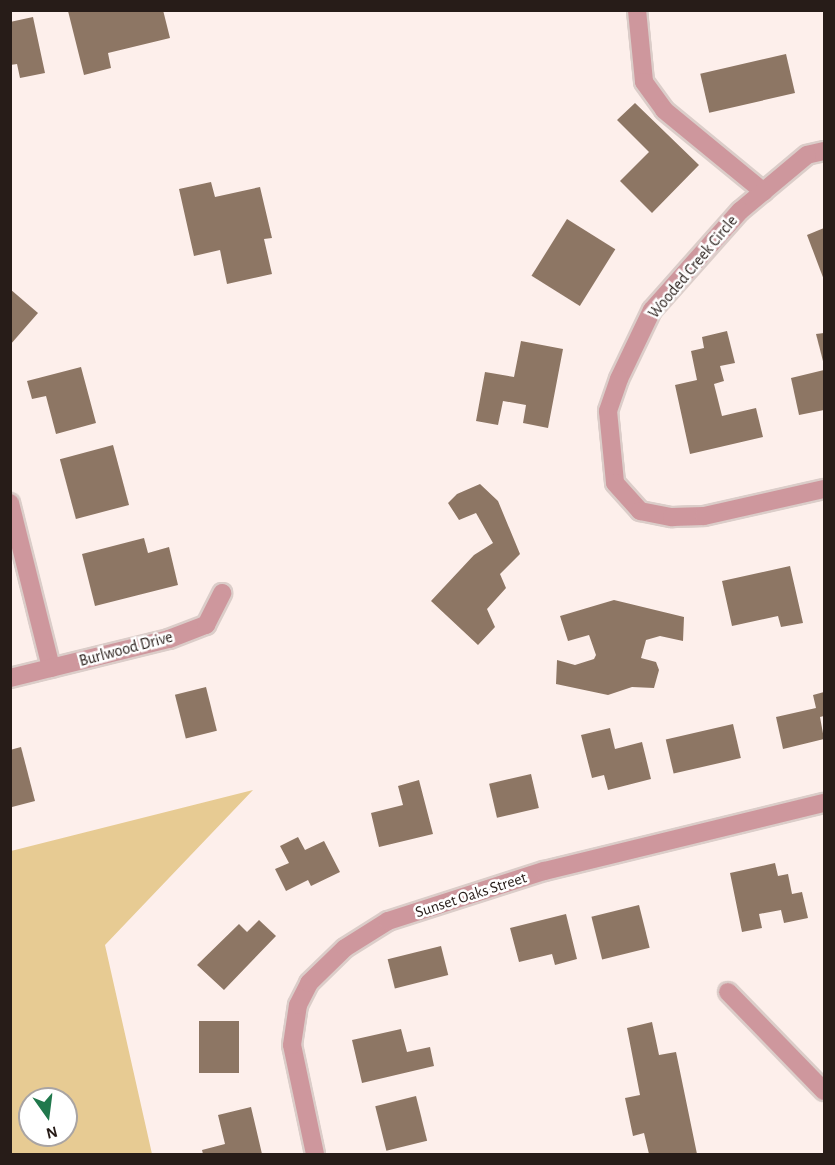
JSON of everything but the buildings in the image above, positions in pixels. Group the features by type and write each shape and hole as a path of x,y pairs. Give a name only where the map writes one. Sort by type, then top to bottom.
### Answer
{"street":[{"path":"637,10 644,82 664,110 764,192"},
{"name":"Wooded Creek Circle","path":"825,151 807,155 740,211 652,310 619,379 608,411 610,466 615,483 640,511 672,517 704,516 825,489"},
{"path":"10,503 51,668"},
{"name":"Burlwood Drive","path":"10,678 169,639 206,624 222,593"},
{"name":"Sunset Oaks Street","path":"315,1155 292,1045 298,1005 309,983 345,948 388,921 544,872 825,803"},
{"path":"728,992 825,1091"}],"shaded area":[{"path":"253,790 105,945 152,1154 11,1154 11,851"}]}
